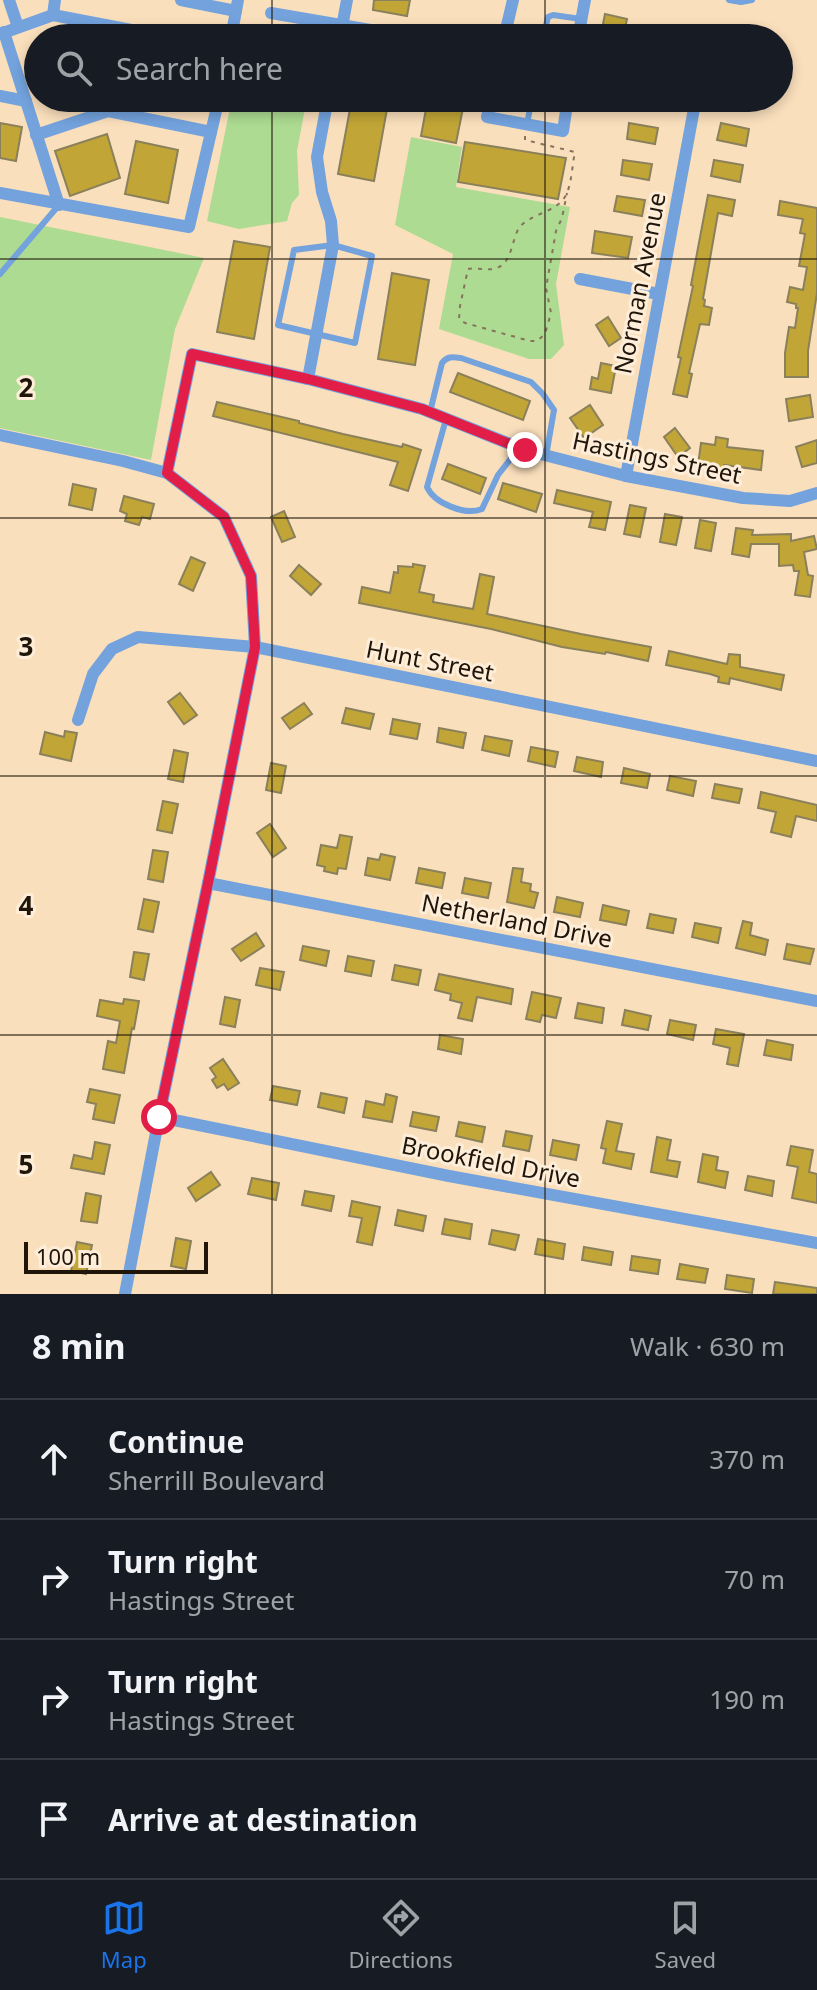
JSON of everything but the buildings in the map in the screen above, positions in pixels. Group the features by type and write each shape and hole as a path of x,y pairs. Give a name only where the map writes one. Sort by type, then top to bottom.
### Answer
{"street":[{"path":"9,0 18,27"},
{"path":"53,15 55,0"},
{"path":"181,0 237,6"},
{"path":"342,24 347,0"},
{"path":"507,24 513,0"},
{"path":"580,24 585,0"},
{"path":"271,13 312,24"},
{"path":"27,24 53,15 100,24"},
{"path":"24,25 2,33 24,95"},
{"path":"0,96 24,101"},
{"path":"29,112 59,205"},
{"path":"36,135 105,112"},
{"path":"113,112 211,132"},
{"path":"0,193 189,227 216,112"},
{"path":"308,379 333,245 317,157 325,112"},
{"path":"488,112 487,117 563,131 566,112"},
{"name":"Norman Avenue","path":"626,476 693,112"},
{"path":"580,279 659,294"},
{"name":"Hastings Street","path":"167,473 192,354 308,379 430,412 519,448 626,476 743,498 790,501 817,493"},
{"path":"0,435 167,473 224,517 251,576 255,647 125,1294"},
{"name":"Hunt Street","path":"78,720 93,674 112,649 138,637 255,647 817,761"},
{"name":"Netherland Drive","path":"208,883 817,1001"},
{"name":"Brookfield Drive","path":"159,1117 449,1176 817,1243"}],"lane":[{"path":"729,0 752,0"},
{"path":"546,24 548,17 553,15 581,19"},
{"path":"527,124 529,112"},
{"path":"0,274 59,205"},
{"path":"333,245 372,256 355,343 278,325 294,250 333,245"},
{"path":"430,412 445,359 452,357 475,363 531,382 554,410 546,456"},
{"path":"446,419 427,487 440,500 461,510 474,512 482,509 498,475 519,448"}],"path":[{"path":"527,124 525,140 575,152 567,193 562,218 556,231 546,288 551,313 545,334 537,341 530,341 459,319 468,269 496,269 502,266 524,223 562,201 567,193"}],"green space":[{"path":"229,112 304,112 297,151 299,195 292,203 287,221 239,229 207,221"},
{"path":"411,137 462,147 456,187 570,207 556,284 564,345 551,359 529,359 439,329 453,254 395,225"},
{"path":"0,217 204,258 175,329 151,460 0,428"}],"route":[{"path":"159,1117 255,647 251,576 224,517 167,473 192,354 308,379 422,409 525,450"}]}
